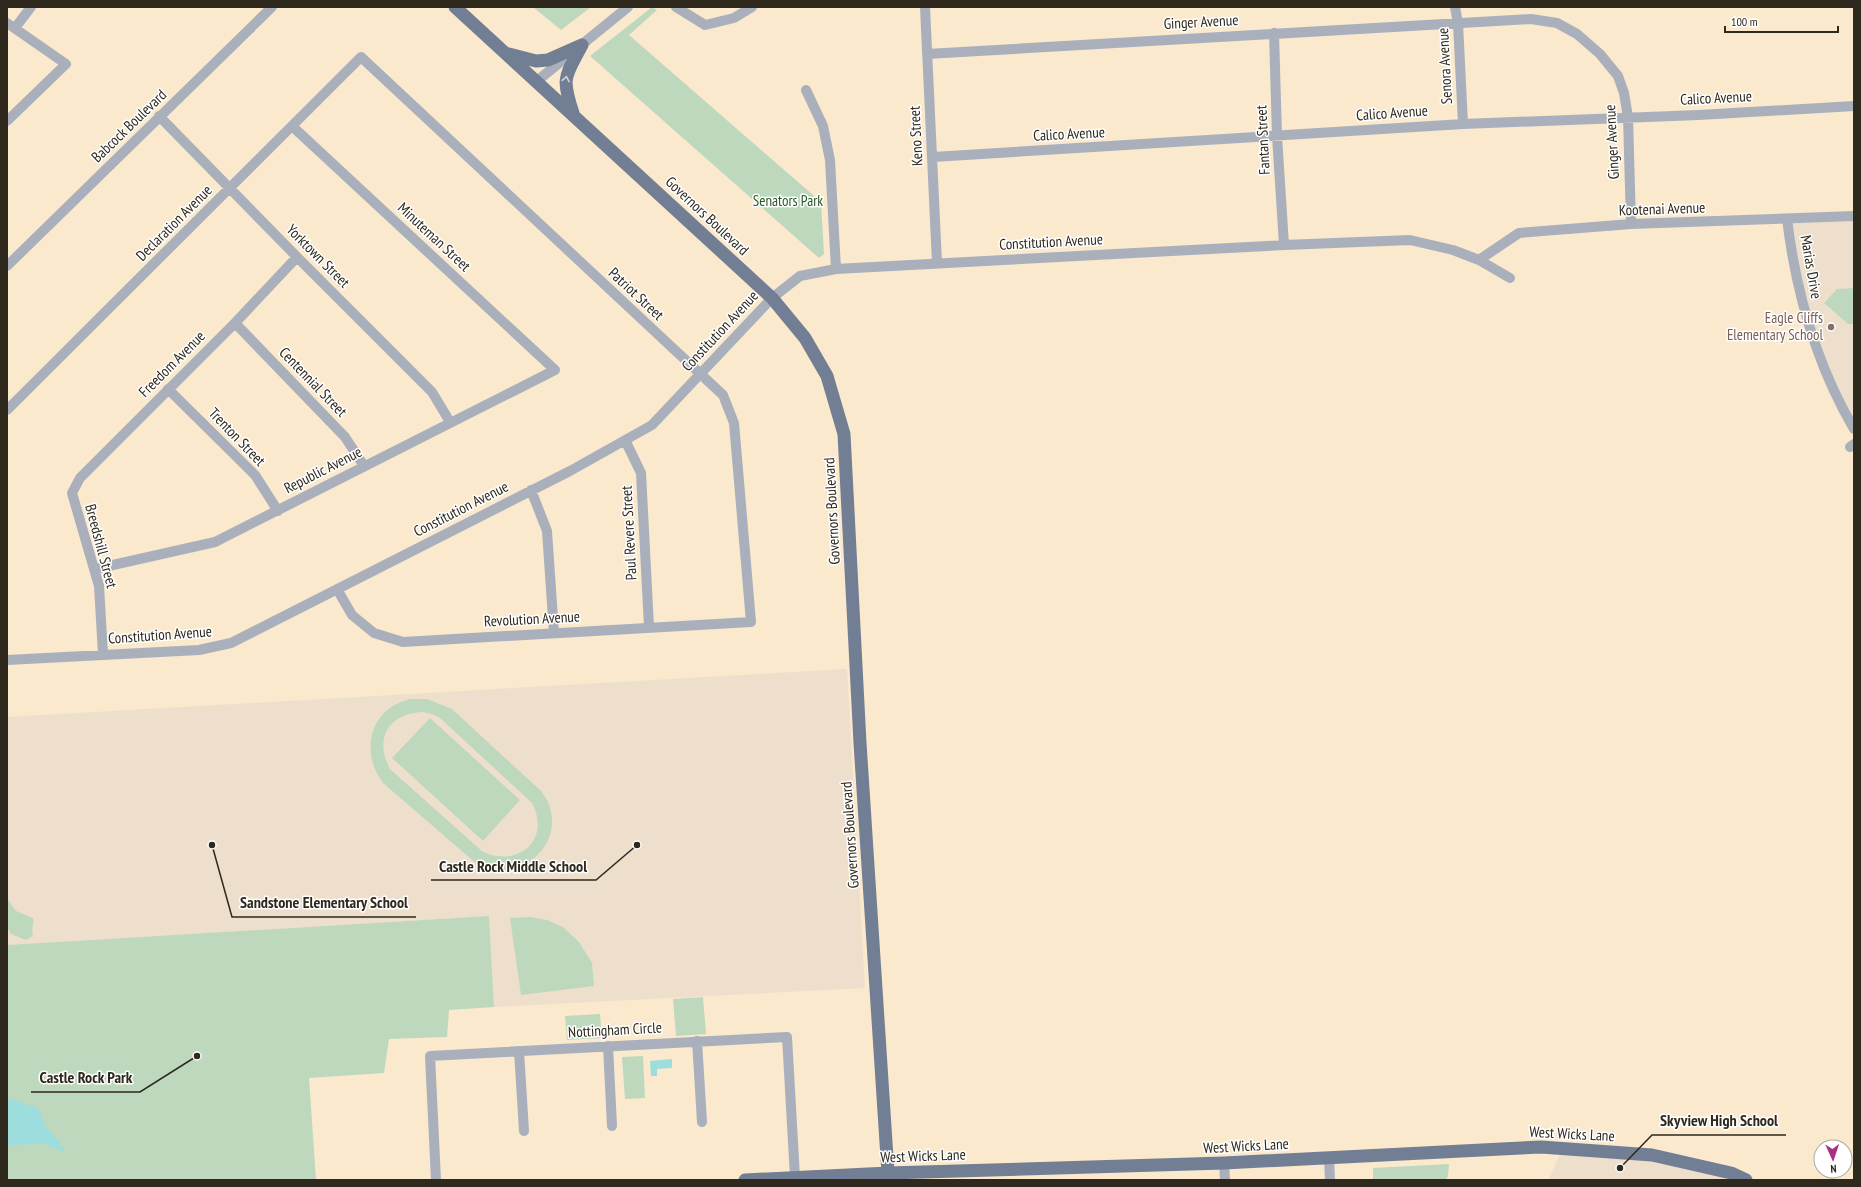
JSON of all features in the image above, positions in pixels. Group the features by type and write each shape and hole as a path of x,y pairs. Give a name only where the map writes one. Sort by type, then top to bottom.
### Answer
{"main road":[{"name":"Governors Boulevard","path":"459,8 772,298 805,338 827,376 844,434 861,759 888,1176"},
{"path":"506,53 536,61 548,60 582,46"},
{"path":"574,115 565,86 566,77 582,46"},
{"name":"West Wicks Lane","path":"745,1180 795,1177 888,1176 1224,1163 1541,1147 1652,1155 1731,1173 1746,1180"}],"street":[{"path":"7,121 66,64 11,26 31,7"},
{"name":"Babcock Boulevard","path":"7,266 272,7"},
{"path":"537,81 582,46 628,7"},
{"path":"676,7 705,25 734,18 752,7"},
{"name":"Keno Street","path":"925,7 937,263"},
{"name":"Senora Avenue","path":"1455,7 1458,23 1463,124"},
{"name":"Ginger Avenue","path":"927,54 1531,19 1557,23 1577,34 1600,54 1618,76 1624,93 1628,117 1631,224"},
{"name":"Fantan Street","path":"1274,33 1277,136 1284,245"},
{"name":"Declaration Avenue","path":"7,410 361,57"},
{"name":"Patriot Street","path":"361,57 723,395 734,423 751,622"},
{"path":"806,90 823,126 830,160 836,269"},
{"name":"Calico Avenue","path":"933,157 1463,124 1699,115 1854,106"},
{"name":"Yorktown Street","path":"159,116 432,392 450,422"},
{"name":"Minuteman Street","path":"292,126 555,370"},
{"name":"Kootenai Avenue","path":"1479,260 1520,233 1631,224 1854,216"},
{"name":"Marias Drive","path":"1787,219 1792,256 1804,312 1814,343 1854,429"},
{"name":"Constitution Avenue","path":"7,658 199,650 231,643 531,490 652,425 772,298 800,276 836,269 937,263 1410,240 1453,250 1479,260 1510,278"},
{"name":"Freedom Avenue","path":"72,493 80,478 235,323 297,257"},
{"name":"Centennial Street","path":"235,323 345,436 364,466"},
{"name":"Republic Avenue","path":"95,569 215,542 555,370"},
{"name":"Trenton Street","path":"168,389 255,475 278,511"},
{"name":"Paul Revere Street","path":"625,440 641,473 649,627"},
{"path":"531,490 548,531 554,633"},
{"name":"Breedshill Street","path":"72,493 99,586 103,654"},
{"name":"Revolution Avenue","path":"337,589 352,615 374,633 403,642 751,622"},
{"name":"Nottingham Circle","path":"436,1180 430,1056 697,1041 787,1038 795,1177"},
{"path":"697,1041 702,1122"},
{"path":"608,1046 612,1126"},
{"path":"519,1051 524,1131"},
{"path":"1329,1158 1330,1180"},
{"path":"1224,1163 1225,1180"}],"shaded area":[{"name":"Eagle Cliffs Elementary School","path":"1854,216 1854,429 1814,343 1787,219"},
{"path":"847,669 865,988 494,1007 489,916 7,945 7,717"},
{"path":"1561,1152 1636,1157 1718,1175 1729,1180 1548,1180"}],"green space":[{"path":"533,7 591,7 561,30"},
{"name":"Senators Park","path":"652,7 657,10 629,35 821,202 824,254 819,258 590,56"},
{"path":"1854,288 1854,324 1848,324 1824,303 1837,289"},
{"path":"410,699 427,699 452,709 541,791 550,807 552,824 548,839 540,853 528,863 512,869 496,870 478,865 383,783 374,766 371,756 371,737 374,728 385,712","holes":["422,712 432,714 440,718 532,803 537,816 538,828 535,839 520,853 509,856 497,856 483,852 390,769 385,758 383,748 387,730 400,718 410,714"]},
{"path":"430,718 520,800 483,841 392,758"},
{"path":"8,900 16,911 33,918 33,936 26,940 11,934 7,927"},
{"path":"489,916 494,1007 449,1010 447,1037 389,1039 384,1073 309,1078 316,1180 7,1180 7,945"},
{"path":"531,917 547,920 563,927 579,942 592,963 594,986 521,995 510,918"},
{"path":"703,997 706,1034 676,1036 673,999"},
{"path":"600,1014 602,1038 567,1040 565,1016"},
{"path":"643,1056 645,1098 625,1099 622,1057"},
{"path":"1449,1164 1448,1176 1446,1180 1373,1180 1373,1168"}],"water":[{"path":"672,1059 672,1068 657,1069 657,1076 651,1076 650,1061"},
{"path":"7,1098 38,1108 45,1125 66,1151 44,1144 7,1145"}],"place":[{"name":"Eagle Cliffs Elementary School","path":"1831,327"},
{"name":"Sandstone Elementary School","path":"212,845"},
{"name":"Castle Rock Middle School","path":"637,845"},
{"name":"Castle Rock Park","path":"197,1056"},
{"name":"Skyview High School","path":"1620,1168"}]}
